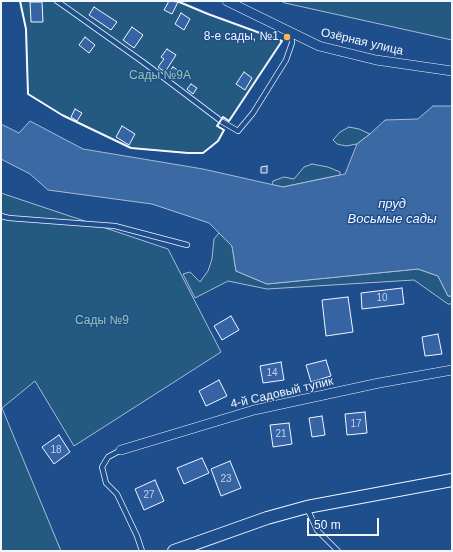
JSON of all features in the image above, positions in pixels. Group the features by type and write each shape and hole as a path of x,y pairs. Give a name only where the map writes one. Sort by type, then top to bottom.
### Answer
{"street":[{"name":"Озёрная улица","path":"227,1 319,46 376,60 452,71"},
{"name":"4-й Садовый тупик","path":"121,450 254,410 379,383 452,370"},
{"path":"174,551 267,518 307,507 452,480"}],"lane":[{"path":"57,1 143,62 221,121 238,131 253,113 286,60 292,43 292,32"},
{"path":"1,216 9,218 115,226 186,245"},
{"path":"121,450 108,457 102,467 106,483 117,494 137,536 142,551"},
{"path":"307,507 317,530 338,551"}],"green space":[{"name":"Сады №9А","path":"20,1 176,1 282,41 229,121 223,117 218,126 224,130 218,141 203,153 131,148 62,115 28,94 26,29"},
{"path":"281,1 452,1 452,40 285,3"},
{"path":"349,127 359,129 370,134 357,144 346,146 337,144 333,140 340,132"},
{"path":"312,164 328,167 340,172 340,175 283,187 272,185 273,181 284,177 294,179 304,167"},
{"name":"Сады №9","path":"1,193 168,249 221,352 74,446 35,381 2,408 61,551 1,551"},
{"path":"219,233 232,246 236,271 267,284 418,269 438,276 448,296 452,296 452,304 448,304 414,280 267,289 228,281 195,298 183,274 190,272 200,282 208,271 212,259 214,239"}],"water":[{"name":"пруд Восьмые сады","path":"433,106 452,106 452,296 448,296 438,276 418,269 267,284 236,271 232,246 209,223 152,204 48,190 30,174 1,159 1,124 19,133 30,121 83,149 203,169 283,187 345,174 357,144 385,120 418,119"}],"building":[{"path":"169,1 178,2 172,14 164,10"},
{"path":"30,2 42,2 43,22 31,22"},
{"path":"94,7 117,22 111,30 89,15"},
{"path":"181,13 190,19 184,30 175,24"},
{"path":"132,27 143,35 134,48 123,40"},
{"path":"85,37 95,45 89,53 79,45"},
{"path":"167,49 176,55 165,72 158,67 164,59 161,57"},
{"path":"173,67 179,71 173,79 167,74"},
{"path":"244,72 252,78 245,90 236,84"},
{"path":"191,84 197,88 193,94 187,89"},
{"path":"75,109 82,113 77,121 71,117"},
{"path":"122,126 135,134 129,145 116,137"},
{"path":"267,166 267,173 261,173 261,167"},
{"path":"402,288 404,304 362,309 361,293"},
{"path":"348,297 353,332 326,336 322,300"},
{"path":"231,316 239,330 222,340 214,326"},
{"path":"438,334 442,354 425,356 422,337"},
{"path":"326,360 331,376 311,382 306,365"},
{"path":"281,362 284,380 263,383 260,366"},
{"path":"219,380 227,396 206,406 199,391"},
{"path":"365,412 367,433 347,435 345,414"},
{"path":"322,416 325,435 312,437 309,418"},
{"path":"289,423 292,444 273,447 270,425"},
{"path":"59,435 70,452 54,464 42,447"},
{"path":"202,458 209,473 184,484 177,468"},
{"path":"230,461 241,488 221,496 211,469"},
{"path":"155,480 164,501 144,510 135,489"}],"wall":[{"path":"20,1 26,29 28,94 62,115 131,148 203,153 218,141 224,130 217,126 223,117 229,121 282,41 177,1"}],"place":[{"name":"8-е сады, №1","path":"287,37"}]}
